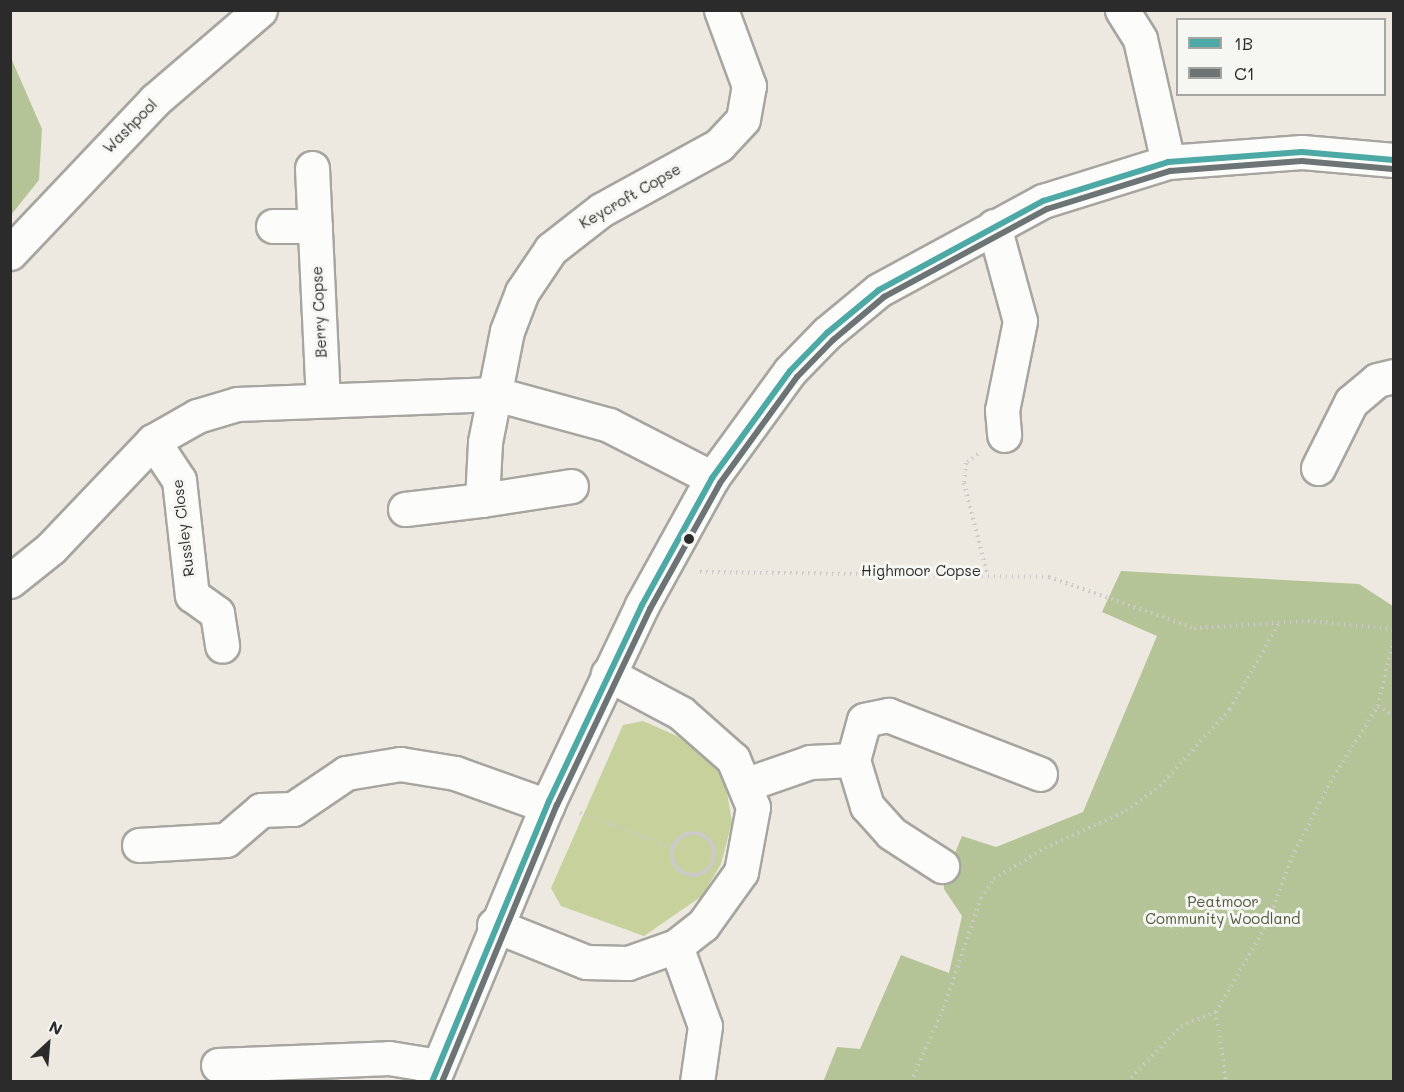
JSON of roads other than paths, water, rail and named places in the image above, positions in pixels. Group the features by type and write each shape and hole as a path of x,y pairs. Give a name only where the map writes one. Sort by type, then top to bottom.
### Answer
{"street":[{"name":"Washpool","path":"10,253 155,100 260,10"},
{"name":"Keycroft Copse","path":"483,500 485,442 515,309 551,249 601,210 719,145 743,119 749,86 722,10"},
{"path":"1122,10 1140,39 1168,162"},
{"path":"218,1065 389,1058 435,1074 494,925 548,803 608,674 712,478 790,371 827,333 879,290 1044,201 1168,162 1302,152 1394,160"},
{"name":"Berry Copse","path":"312,168 323,399"},
{"path":"273,226 315,226"},
{"path":"994,226 1020,321 1002,410 1004,435"},
{"path":"1318,468 1351,402 1377,380 1394,376"},
{"path":"10,581 51,548 153,441 197,416 237,404 496,394 609,425 712,478"},
{"name":"Russley Close","path":"153,441 179,480 192,596 217,613 222,645"},
{"path":"405,509 571,486"},
{"path":"494,925 565,956 606,966 676,946 716,913 741,872 753,825 747,784 707,733 668,704 608,674"},
{"path":"942,866 891,833 867,806 853,760 864,720 888,714 1040,774"},
{"path":"747,784 810,762 853,760"},
{"path":"140,845 226,840 261,810 293,809 346,773 400,764 455,773 548,803"},
{"path":"676,946 705,1026 697,1082"}],"park label":[{"name":"Peatmoor Community Woodland","path":"1223,910"}]}
